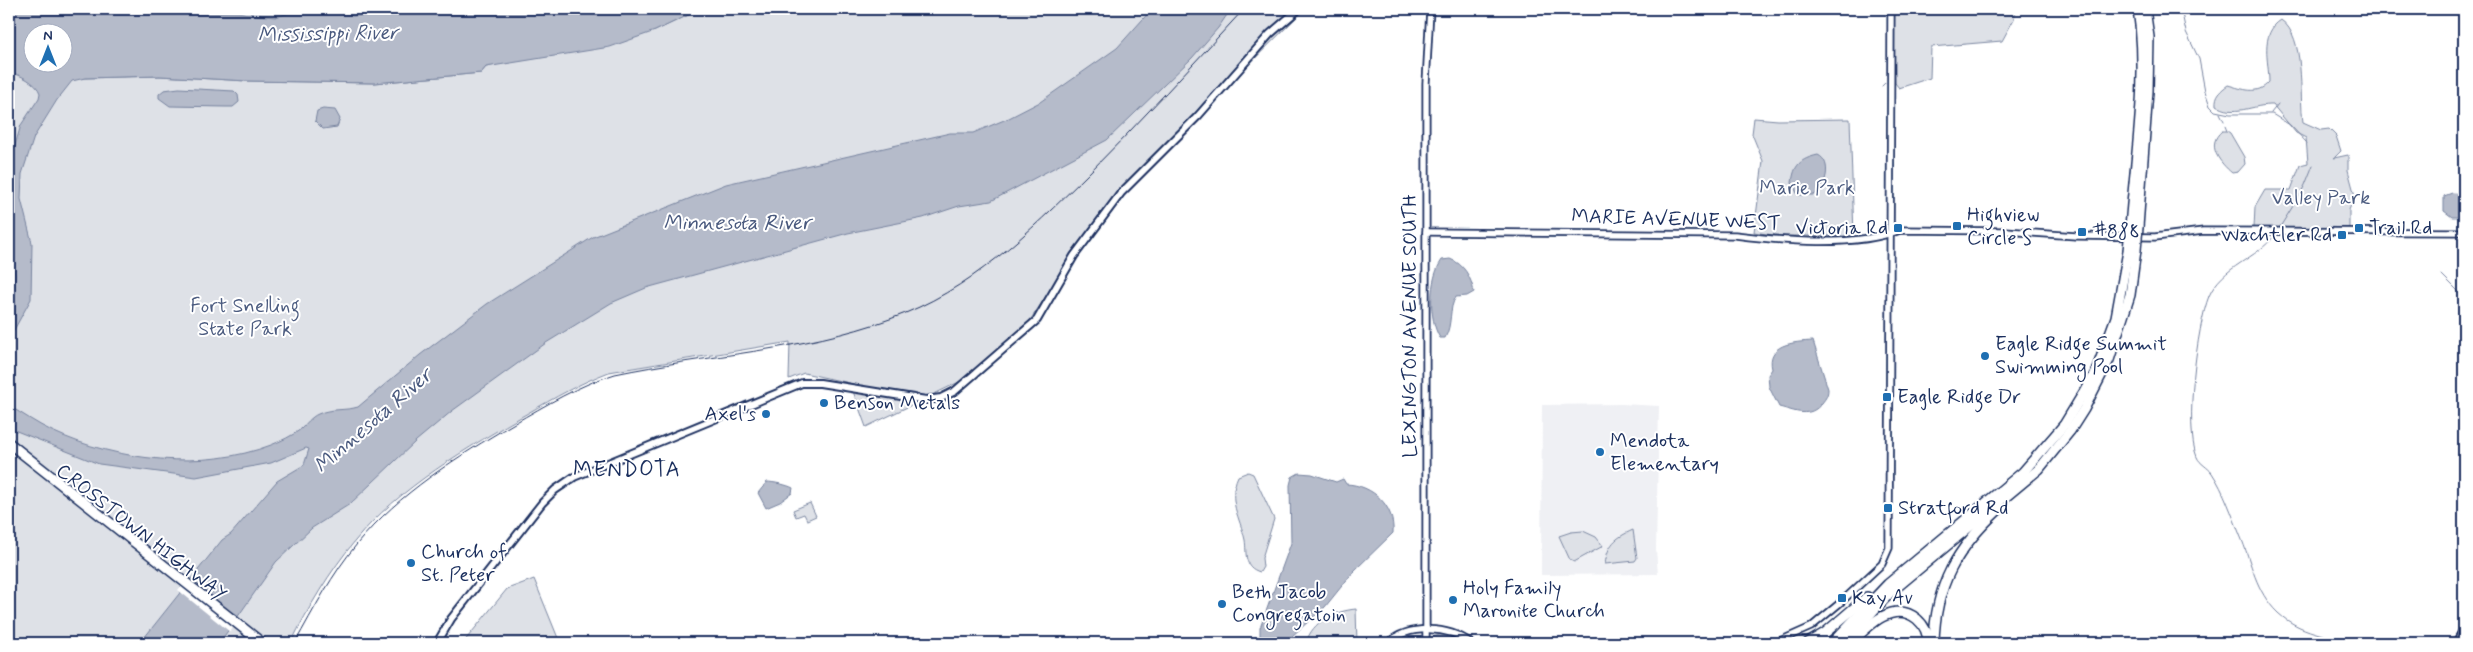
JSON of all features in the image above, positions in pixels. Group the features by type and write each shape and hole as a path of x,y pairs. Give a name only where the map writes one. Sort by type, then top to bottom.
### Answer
{"highway":[{"path":"2134,228 2142,79 2142,41 2138,9"},
{"path":"1934,643 1940,596 1957,556 1978,528 2039,469 2084,409 2110,360 2130,294 2132,250 2148,91 2149,37 2145,9"},
{"path":"1832,643 1888,584 2023,472 2064,425 2098,366 2116,317 2132,250"},
{"path":"9,443 262,643"},
{"name":"CROSSTOWN HIGHWAY","path":"9,450 252,643"},
{"path":"1843,643 1891,592 2039,469"},
{"path":"1808,643 1825,633 1894,575 1920,556"},
{"path":"1851,643 1870,625 1886,615 1899,612 1915,618 1922,624 1928,643"}],"main road":[{"path":"437,643 451,619 542,503 555,490 574,477 802,383 820,383 926,400 941,398 955,391 1037,320 1074,256 1120,194 1198,116 1270,34 1299,9"},
{"path":"2456,643 2464,629"}],"street":[{"name":"LEXINGTON AVENUE SOUTH","path":"1426,643 1426,83 1430,9"},
{"path":"1775,643 1811,627 1882,564 1890,548 1889,235 1891,9"},
{"name":"MARIE AVENUE WEST","path":"1426,232 1717,235 1820,240 1889,235 1900,230 2006,231 2076,236 2153,237 2203,231 2464,232"},
{"path":"1388,643 1400,634 1413,630 1446,632 1471,643"}],"shaded area":[{"name":"Mendota Elementary","path":"1622,404 1659,406 1656,550 1658,574 1541,575 1542,405"}],"green space":[{"path":"48,9 294,9 294,12 275,17 241,13 183,14"},
{"path":"346,9 427,9 352,16"},
{"name":"Fort Snelling State Park","path":"701,9 1305,9 1126,186 1077,249 1025,328 961,381 866,427 850,383 804,373 789,379 790,342 609,372 567,391 538,407 459,454 413,486 372,522 355,541 328,577 291,643 9,643 9,72 85,78 160,76 247,81 375,83 481,73 486,67 655,31"},
{"path":"1893,9 2016,9 2014,19 2002,41 1931,47 1930,78 1899,88 1895,83"},
{"name":"Valley Park","path":"2281,20 2289,28 2298,53 2303,122 2321,130 2329,129 2336,136 2341,151 2334,158 2348,155 2348,170 2355,196 2349,210 2349,229 2254,228 2255,207 2265,190 2291,190 2300,165 2308,163 2306,138 2296,133 2273,105 2230,110 2216,105 2216,98 2228,85 2244,90 2255,90 2260,89 2269,82 2268,40 2274,26"},
{"name":"Marie Park","path":"1754,118 1778,120 1850,119 1854,236 1779,236 1754,232 1763,161 1752,134"},
{"path":"2222,131 2230,133 2244,157 2245,164 2238,172 2232,173 2216,154 2215,142 2217,136"},
{"path":"1248,472 1253,474 1274,519 1262,558 1263,567 1260,572 1248,563 1245,540 1234,501 1235,485 1238,476"},
{"path":"810,503 816,516 807,520 804,514 796,517 793,510"},
{"path":"1633,530 1637,558 1635,561 1605,564 1608,551 1613,542"},
{"path":"1583,531 1596,537 1603,546 1574,562 1570,560 1559,536"},
{"path":"534,579 560,643 463,643 507,589"},
{"path":"1356,609 1357,643 1306,643 1313,629 1325,618 1340,612"},
{"path":"1440,635 1451,637 1463,643 1432,643 1432,637"}],"water":[{"name":"Mississippi River","path":"9,9 241,13 275,17 294,12 294,9 346,9 352,16 427,9 701,9 655,31 610,47 486,67 481,73 375,83 247,81 160,76 85,78 72,81 57,100 34,137 22,174 21,199 32,243 31,299 9,339 9,318 15,275 9,234 9,165 21,125 39,98 40,93 35,86 18,75 9,72"},
{"name":"Minnesota River","path":"1152,9 1231,9 1218,28 1192,58 1107,140 991,201 959,206 923,218 848,233 646,288 611,303 546,343 452,411 416,441 350,504 312,528 276,562 225,635 216,643 140,643 222,540 231,534 277,481 304,465 309,449 306,448 271,463 196,477 99,464 9,428 9,406 46,428 77,441 104,450 132,455 160,459 218,458 245,453 271,445 298,432 318,414 358,407 420,355 487,304 593,237 726,184 950,133 973,133 1009,118 1040,102 1117,48"},
{"path":"179,88 234,91 238,95 239,102 233,107 170,106 159,98 159,94 164,90"},
{"path":"323,109 335,110 340,119 337,127 323,129 315,121 317,111"},
{"path":"1818,155 1823,158 1826,169 1822,187 1814,195 1798,195 1792,183 1796,167 1802,161"},
{"path":"2452,193 2464,194 2464,217 2452,217 2444,211 2444,196"},
{"path":"1450,259 1459,264 1466,272 1474,292 1467,296 1456,297 1452,306 1447,333 1445,338 1440,338 1433,320 1432,288 1442,260"},
{"path":"1813,341 1828,393 1822,403 1812,411 1796,412 1779,407 1769,387 1768,375 1772,369 1771,361 1773,354 1783,346 1797,342"},
{"path":"1299,473 1312,474 1336,482 1343,479 1346,484 1365,488 1373,493 1386,506 1390,514 1393,523 1393,533 1354,571 1325,607 1284,643 1264,643 1260,640 1260,628 1291,543 1290,485 1292,477"},
{"path":"767,482 791,487 793,488 792,493 780,502 766,508 758,493"}],"pier":[{"path":"188,577 240,618 230,632 178,590"}],"waterway":[{"path":"2181,9 2186,32 2199,59 2210,106 2215,111 2230,114 2272,114 2290,125 2307,143"},
{"path":"1882,86 1885,83"},
{"path":"2271,113 2278,104"},
{"path":"2220,113 2224,121"},
{"path":"2225,126 2227,131"},
{"path":"2296,201 2313,165"},
{"path":"2280,227 2293,206"},
{"path":"2275,235 2268,243 2222,277 2209,296 2200,330 2194,377 2192,401 2193,443 2198,459 2212,473 2224,495 2259,586 2270,604 2286,620 2295,625 2355,643"},
{"path":"2442,275 2464,297"}],"railway":[{"path":"295,643 339,567 357,544 391,508 450,463 550,403 615,374 788,345 857,330 919,307 946,293 972,276 1020,239 1087,175 1147,114 1244,9"}],"place":[{"name":"Highview Circle S","path":"1957,226"},
{"name":"Victoria Rd","path":"1898,228"},
{"name":"Trail Rd","path":"2359,228"},
{"name":"#888","path":"2082,232"},
{"name":"Wachtler Rd","path":"2342,235"},
{"name":"Eagle Ridge Summit Swimming Pool","path":"1985,356"},
{"name":"Eagle Ridge Dr","path":"1887,397"},
{"name":"Benson Metals","path":"824,403"},
{"name":"Axel's","path":"766,414"},
{"name":"Mendota Elementary","path":"1600,452"},
{"name":"Stratford Rd","path":"1888,508"},
{"name":"Church of St. Peter","path":"411,563"},
{"name":"Kay Av","path":"1842,598"},
{"name":"Holy Family Maronite Church","path":"1453,600"},
{"name":"Beth Jacob Congregatoin","path":"1222,604"}],"district":[{"name":"MENDOTA","path":"627,470"}]}
